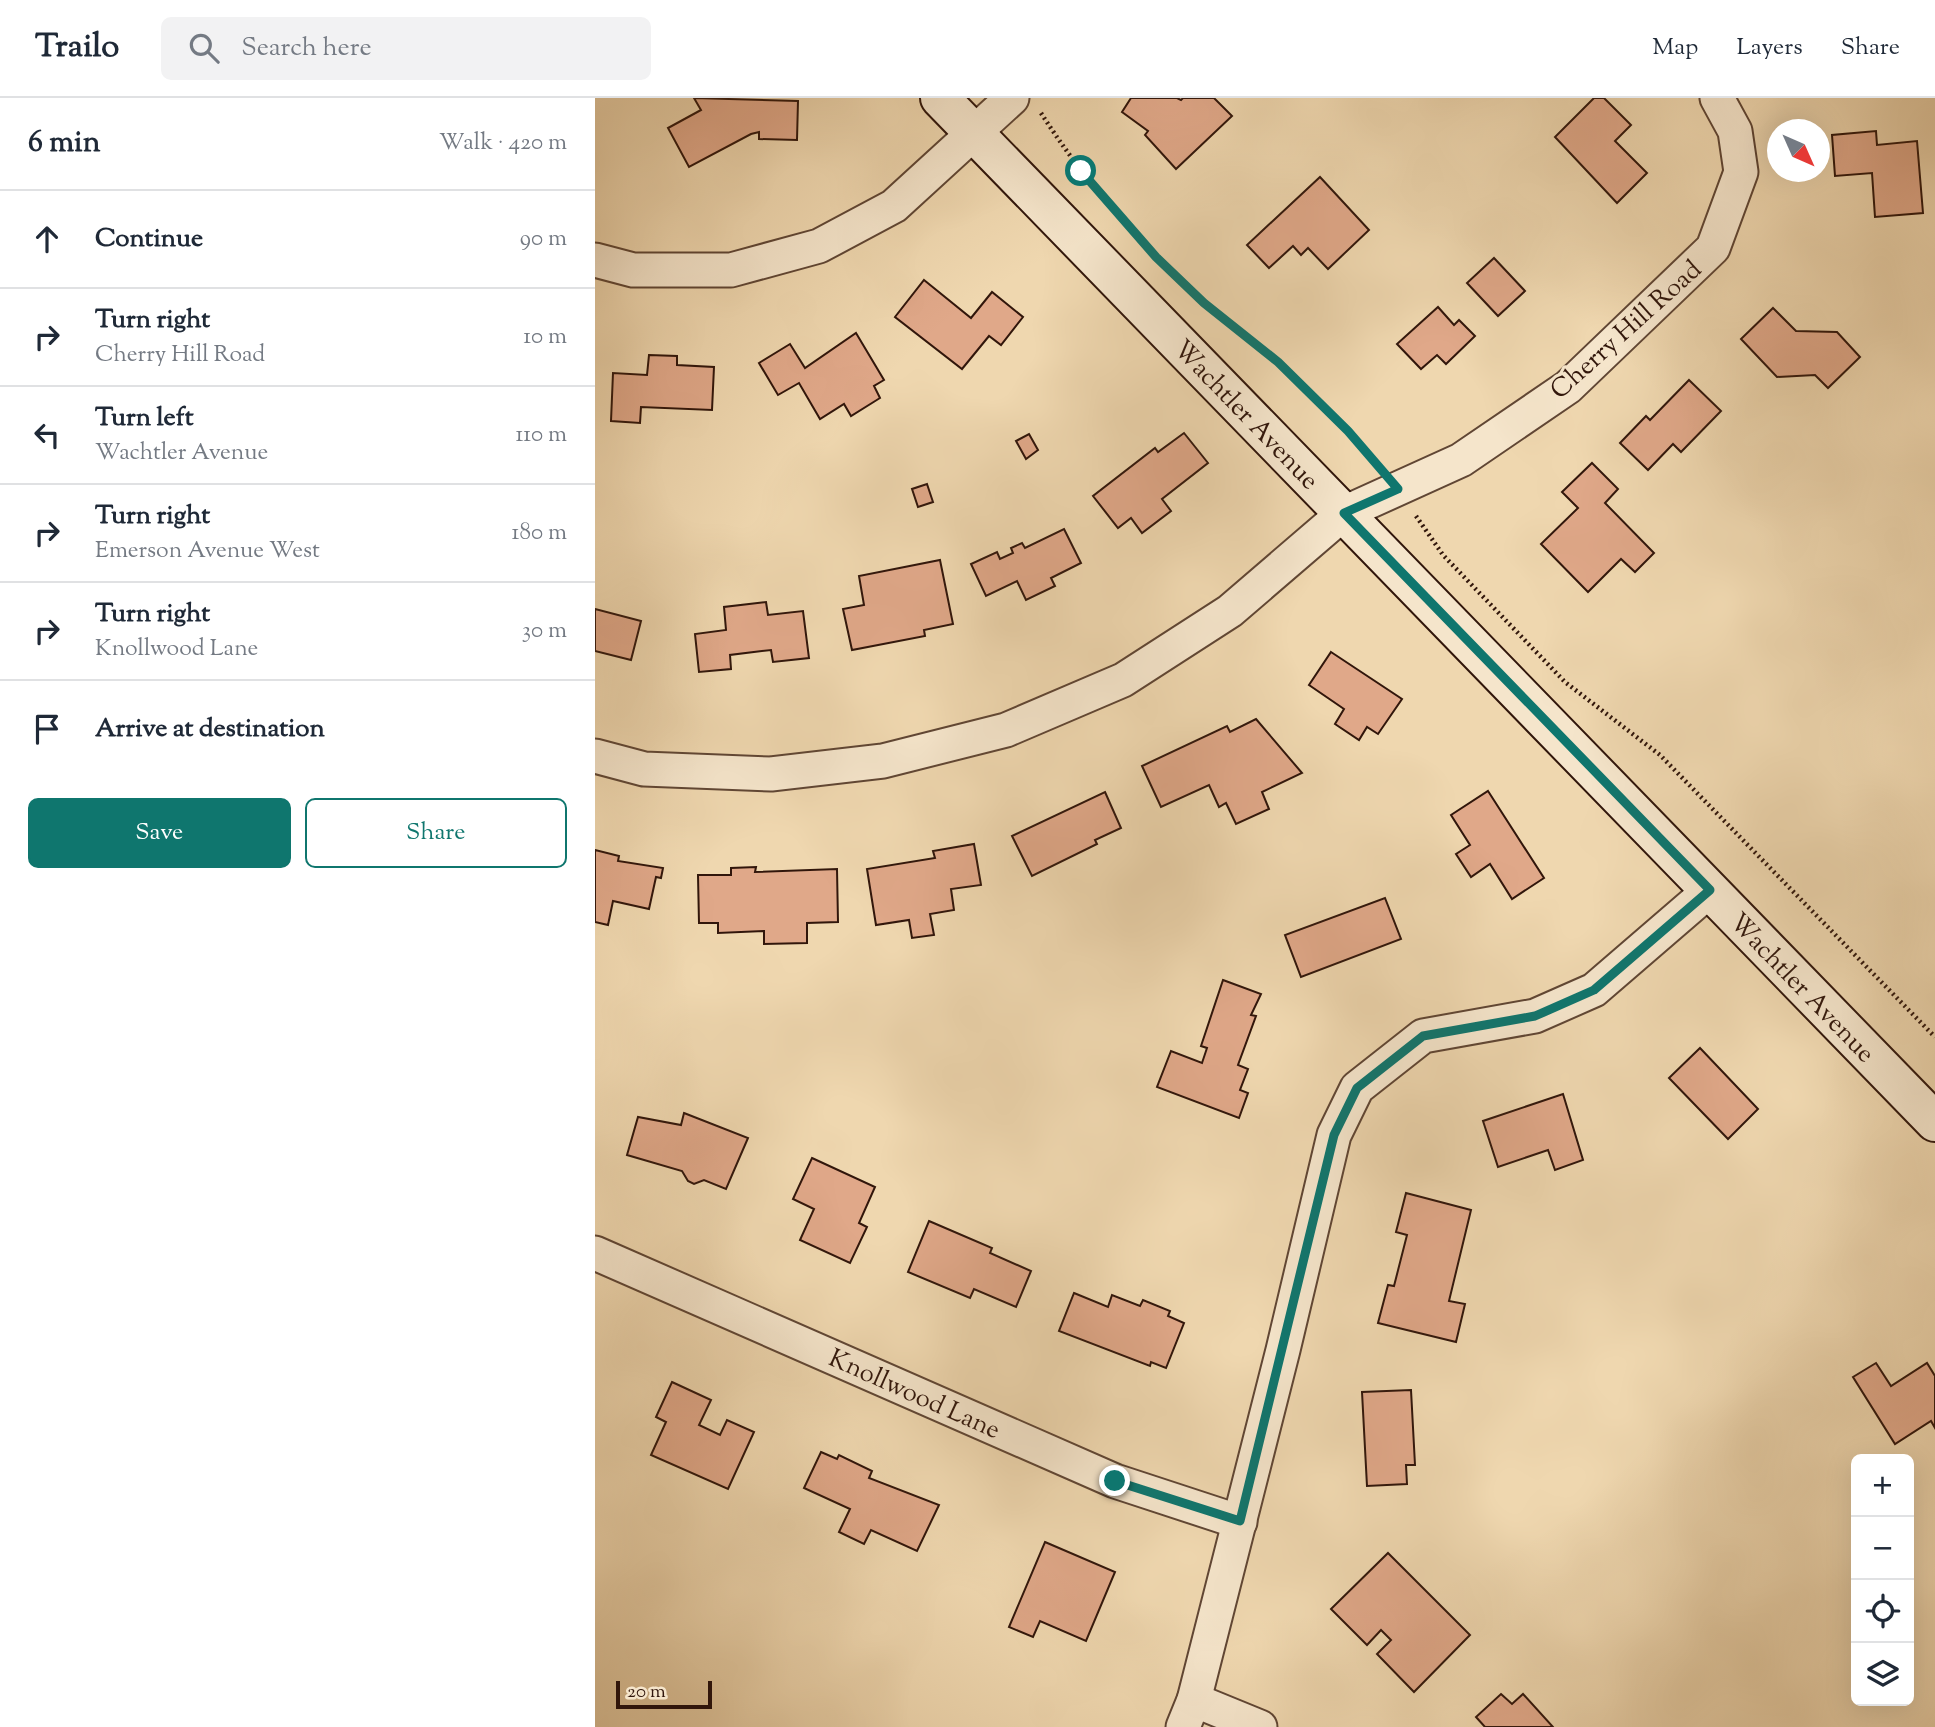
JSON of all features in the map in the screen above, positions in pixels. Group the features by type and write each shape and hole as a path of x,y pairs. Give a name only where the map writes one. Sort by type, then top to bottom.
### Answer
{"street":[{"name":"Wachtler Avenue","path":"940,98 1935,1122"},
{"name":"Cherry Hill Road","path":"595,756 645,769 771,774 883,761 1006,730 1123,680 1230,611 1344,513 1461,460 1568,387 1713,248 1741,172 1735,131 1717,98"},
{"path":"595,260 633,270 731,270 819,246 894,205 975,134 1024,101"},
{"path":"1260,1727 1189,1714 1240,1521 1334,1135 1357,1088 1423,1036 1535,1016 1594,990 1710,890"},
{"name":"Knollwood Lane","path":"595,1253 1115,1481 1240,1521"}],"path":[{"path":"1024,101 1156,257 1204,303 1278,362 1348,431 1398,489 1443,555 1565,682 1660,755 1935,1037"}],"building":[{"path":"694,98 798,101 797,140 759,139 759,132 751,134 689,167 668,128 701,110"},
{"path":"1131,98 1214,98 1232,116 1176,169 1145,135 1148,131 1122,112"},
{"path":"1594,98 1604,98 1631,125 1615,141 1647,173 1617,203 1555,137"},
{"path":"1876,131 1877,145 1917,141 1923,213 1875,217 1872,173 1835,176 1832,135"},
{"path":"1320,177 1369,230 1328,269 1308,248 1301,255 1293,246 1269,268 1247,245"},
{"path":"1494,258 1525,291 1498,316 1467,283"},
{"path":"924,280 971,318 992,292 1023,317 1001,345 989,336 962,369 895,317"},
{"path":"1438,307 1454,325 1459,320 1475,336 1446,364 1437,355 1421,369 1397,344"},
{"path":"1773,308 1796,331 1837,332 1860,357 1828,388 1815,375 1777,377 1741,339"},
{"path":"856,333 884,380 874,386 880,398 851,416 844,404 820,419 799,383 778,395 759,363 790,344 805,368"},
{"path":"649,355 677,356 677,365 714,367 712,410 641,407 640,423 611,421 613,373 647,375"},
{"path":"1689,380 1721,411 1681,452 1673,444 1648,470 1620,443 1646,416 1650,420"},
{"path":"1184,433 1208,463 1162,499 1171,511 1142,533 1131,518 1118,528 1093,496 1155,448 1158,452"},
{"path":"1029,434 1038,450 1026,459 1016,441"},
{"path":"1592,463 1618,489 1605,503 1654,553 1635,572 1621,559 1588,592 1541,544 1578,508 1562,492"},
{"path":"927,484 933,502 918,507 912,489"},
{"path":"1064,529 1081,563 1051,578 1055,586 1026,600 1017,581 986,596 971,564 997,552 1000,559 1013,553 1011,548 1022,543 1025,548"},
{"path":"940,560 953,624 924,630 925,636 852,650 843,609 864,605 859,576"},
{"path":"766,602 768,615 803,611 809,658 773,662 771,650 730,655 731,669 699,672 695,634 726,630 724,607"},
{"path":"595,609 641,621 631,660 595,651"},
{"path":"1331,652 1402,699 1378,734 1367,727 1359,740 1335,724 1344,709 1309,685"},
{"path":"1256,719 1302,773 1262,792 1269,809 1236,824 1226,803 1219,807 1209,785 1161,807 1142,766 1227,726 1230,732"},
{"path":"1488,791 1544,878 1512,899 1490,864 1471,877 1456,854 1470,845 1451,815"},
{"path":"1105,792 1121,828 1095,840 1097,844 1032,876 1012,836"},
{"path":"974,844 981,885 951,889 954,910 930,914 934,935 912,938 909,920 876,925 867,869 935,858 933,851"},
{"path":"595,850 619,856 618,861 663,868 661,878 656,877 649,909 613,901 608,925 595,922"},
{"path":"756,867 755,872 837,869 838,922 807,923 807,943 764,944 764,931 718,933 718,923 699,923 698,875 731,875 731,868"},
{"path":"1385,898 1401,939 1301,977 1285,935"},
{"path":"1223,980 1261,994 1251,1015 1256,1016 1238,1065 1248,1069 1240,1090 1248,1093 1239,1118 1157,1087 1171,1051 1202,1063 1207,1048 1201,1046"},
{"path":"1700,1048 1758,1109 1728,1139 1669,1078"},
{"path":"1563,1094 1583,1160 1555,1170 1548,1150 1498,1167 1483,1121"},
{"path":"684,1113 748,1138 726,1189 704,1180 694,1184 688,1181 682,1171 627,1155 638,1117 681,1125"},
{"path":"812,1158 875,1187 859,1223 867,1227 850,1263 800,1240 814,1209 793,1199"},
{"path":"1406,1193 1471,1210 1449,1301 1465,1304 1456,1342 1378,1323 1388,1285 1394,1286 1407,1235 1396,1232"},
{"path":"929,1221 992,1248 990,1253 1031,1271 1016,1307 974,1289 970,1298 908,1272"},
{"path":"1074,1293 1108,1307 1112,1295 1140,1306 1143,1300 1170,1311 1168,1316 1184,1323 1166,1368 1151,1362 1150,1366 1059,1331"},
{"path":"1876,1363 1891,1386 1927,1363 1935,1376 1935,1428 1931,1421 1895,1444 1853,1377"},
{"path":"672,1382 711,1400 699,1425 720,1435 727,1420 754,1432 728,1489 651,1455 666,1422 656,1417"},
{"path":"1411,1390 1415,1465 1406,1465 1407,1484 1367,1486 1362,1392"},
{"path":"821,1452 837,1459 839,1455 872,1471 869,1478 939,1505 917,1551 871,1530 864,1544 839,1532 850,1509 804,1488"},
{"path":"1045,1542 1115,1572 1086,1641 1040,1621 1033,1637 1009,1627"},
{"path":"1388,1553 1470,1635 1414,1692 1377,1654 1391,1640 1381,1630 1367,1645 1331,1609"},
{"path":"1501,1694 1512,1704 1523,1694 1553,1727 1485,1727 1476,1717"}],"route":[{"path":"1081,171 1156,257 1204,303 1278,362 1348,431 1398,489 1344,513 1710,890 1594,990 1535,1016 1423,1036 1357,1088 1334,1135 1240,1521 1115,1481"}]}
